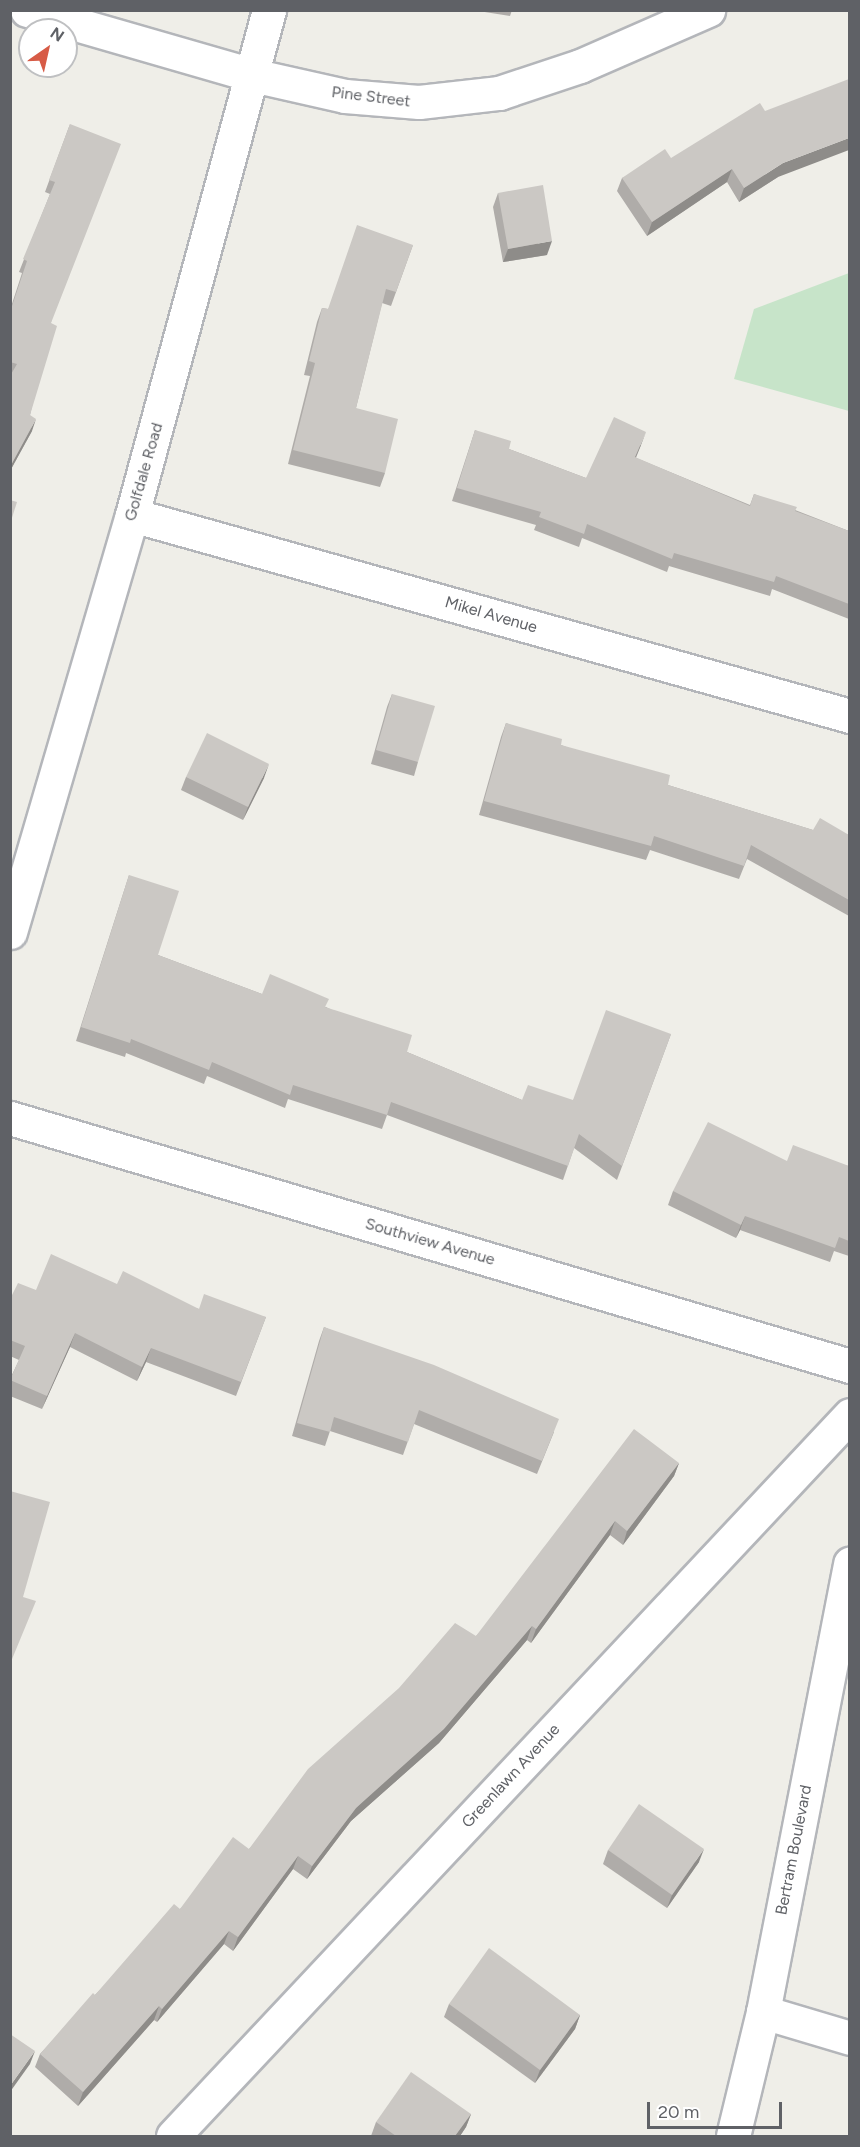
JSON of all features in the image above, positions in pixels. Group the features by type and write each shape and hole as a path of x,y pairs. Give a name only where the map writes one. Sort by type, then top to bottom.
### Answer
{"street":[{"name":"Pine Street","path":"27,10 252,75 345,96 418,102 499,93 580,66 708,10"},
{"name":"Golfdale Road","path":"10,932 132,514 269,10"},
{"name":"Mikel Avenue","path":"132,514 849,716"},
{"name":"Southview Avenue","path":"10,1118 849,1366"},
{"name":"Greenlawn Avenue","path":"172,2136 849,1414"},
{"name":"Bertram Boulevard","path":"733,2136 763,2012 849,1563"},
{"path":"763,2012 849,2038"}],"green space":[{"path":"849,273 849,411 734,379 754,309"}],"building":[{"path":"849,79 849,138 783,163 744,188 732,169 652,222 622,178 665,149 671,158 760,103 765,111"},
{"path":"70,124 121,144 51,323 57,326 30,415 36,419 10,467 10,376 17,364 10,362 10,312 27,261 23,259 55,182 49,180"},
{"path":"543,185 552,241 508,249 498,193"},
{"path":"357,225 413,245 396,292 386,289 356,408 398,419 385,473 293,450 315,363 309,361 322,308 328,309"},
{"path":"614,417 646,432 635,457 750,506 754,494 797,507 795,511 849,531 849,604 776,576 774,582 674,553 672,559 587,524 584,534 539,517 541,512 457,488 475,430 511,441 509,449 586,478"},
{"path":"10,500 17,502 10,524"},
{"path":"392,694 435,706 418,762 376,750"},
{"path":"506,723 562,739 561,745 670,775 668,785 813,830 820,818 849,835 849,900 751,845 744,866 654,836 651,846 484,801"},
{"path":"207,733 269,764 248,807 186,777"},
{"path":"129,875 179,891 158,955 262,994 270,974 329,999 325,1007 412,1035 407,1052 522,1100 528,1085 573,1100 606,1010 671,1034 622,1166 579,1134 568,1166 391,1102 387,1115 293,1085 290,1095 212,1062 209,1070 131,1039 130,1043 81,1027"},
{"path":"708,1122 787,1161 793,1145 849,1166 849,1241 839,1237 835,1248 745,1216 741,1225 673,1191"},
{"path":"51,1254 117,1284 123,1271 199,1309 204,1294 266,1317 241,1382 151,1348 142,1367 75,1333 47,1396 10,1380 25,1346 10,1340 10,1299 18,1283 36,1290"},
{"path":"324,1327 434,1365 559,1419 542,1461 419,1410 408,1442 334,1417 330,1432 297,1423"},
{"path":"634,1429 679,1463 627,1531 615,1521 536,1629 532,1626 444,1729 356,1808 312,1866 298,1856 238,1937 229,1931 162,2009 159,2006 83,2092 40,2054 174,1904 180,1909 233,1837 249,1849 308,1769 399,1688 455,1623 476,1636"},
{"path":"10,1491 50,1502 23,1597 36,1601 10,1664"},
{"path":"639,1804 704,1849 672,1895 608,1850"},
{"path":"489,1948 580,2015 540,2070 449,2004"},
{"path":"10,2034 35,2051 10,2086"},
{"path":"411,2072 471,2114 455,2136 396,2136 376,2122"}]}
